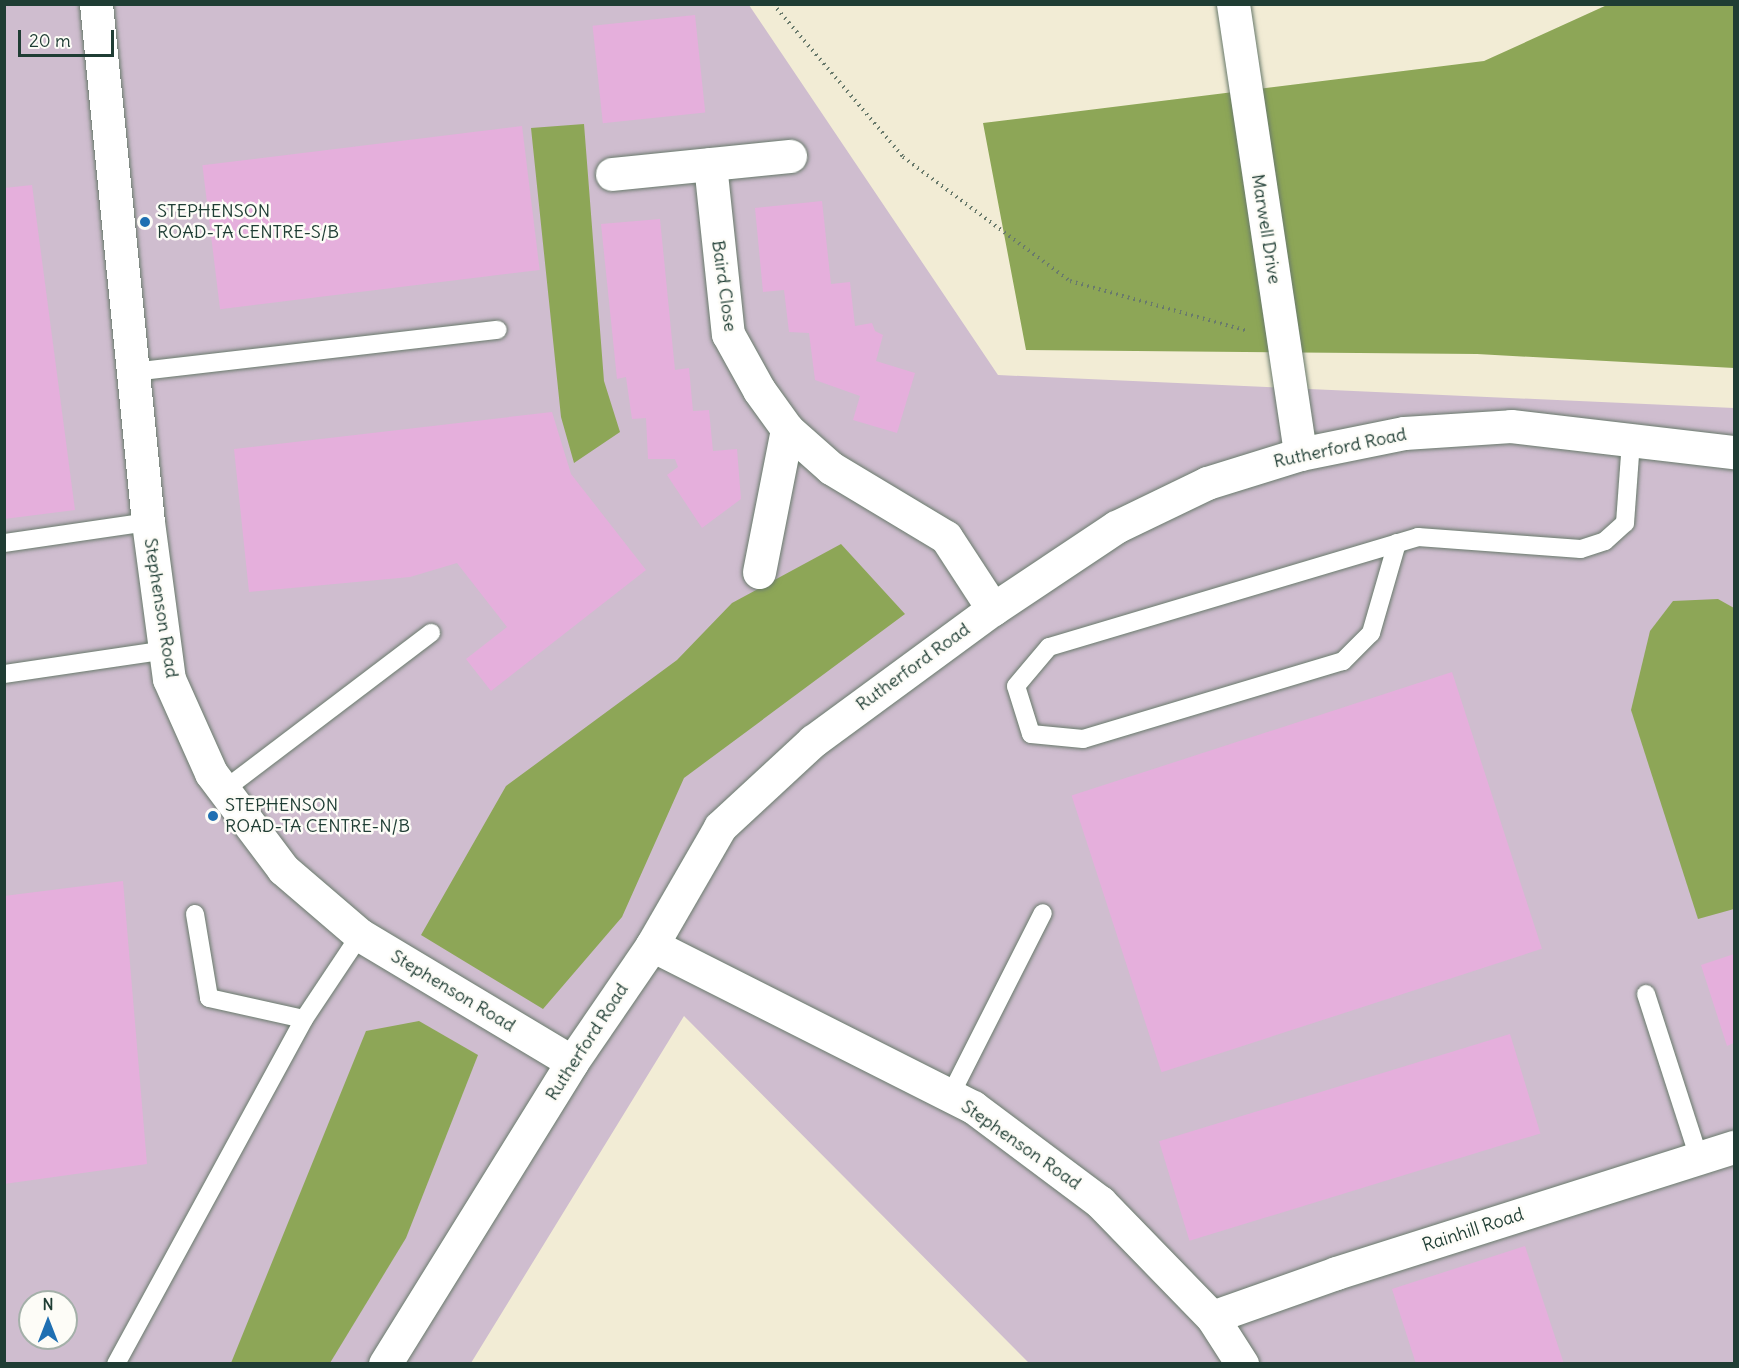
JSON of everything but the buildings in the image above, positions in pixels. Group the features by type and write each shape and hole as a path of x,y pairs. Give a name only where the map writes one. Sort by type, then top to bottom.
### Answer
{"street":[{"name":"Stephenson Road","path":"96,4 148,522 169,679 211,772 283,869 360,935 572,1062"},
{"name":"Marwell Drive","path":"1233,4 1300,454"},
{"path":"612,174 790,156"},
{"name":"Baird Close","path":"710,164 728,334 759,390 787,429 831,468 946,537 993,609"},
{"name":"Rutherford Road","path":"385,1364 572,1062 652,945 720,827 813,741 993,609 1116,527 1207,483 1300,454 1404,433 1511,426 1631,442 1734,452"},
{"path":"759,572 787,429"},
{"name":"Stephenson Road","path":"652,945 973,1107 1100,1202 1212,1317 1242,1364"},
{"name":"Rainhill Road","path":"1212,1317 1336,1273 1734,1148"}],"lane":[{"path":"133,372 498,330"},
{"path":"1397,543 1371,633 1343,661 1083,739 1031,734 1016,686 1049,647 1397,543 1418,537 1581,549 1605,541 1625,524 1631,442"},
{"path":"4,543 148,522"},
{"path":"224,790 431,633"},
{"path":"4,674 166,650"},
{"path":"950,1096 1043,913"},
{"path":"195,914 209,998 304,1019"},
{"path":"116,1364 304,1019 360,935"},
{"path":"1646,994 1700,1158"}],"path":[{"path":"773,4 903,157 1070,281 1283,340"}],"shaded area":[{"path":"5,5 749,5 998,375 1734,408 1734,1363 1029,1363 684,1016 471,1363 5,1364"}],"green space":[{"path":"1607,5 1734,5 1734,368 1477,354 1026,350 983,123 1484,61"},
{"path":"584,124 604,381 620,432 574,463 561,417 531,128"},
{"path":"841,544 905,614 684,778 622,917 543,1009 421,935 506,786 677,660 732,603"},
{"path":"1718,599 1734,608 1734,909 1698,919 1631,710 1650,631 1673,601"},
{"path":"419,1021 478,1055 406,1238 330,1363 231,1363 366,1031"}],"place":[{"name":"STEPHENSON ROAD-TA CENTRE-S/B","path":"145,222"},
{"name":"STEPHENSON ROAD-TA CENTRE-N/B","path":"213,816"}]}
